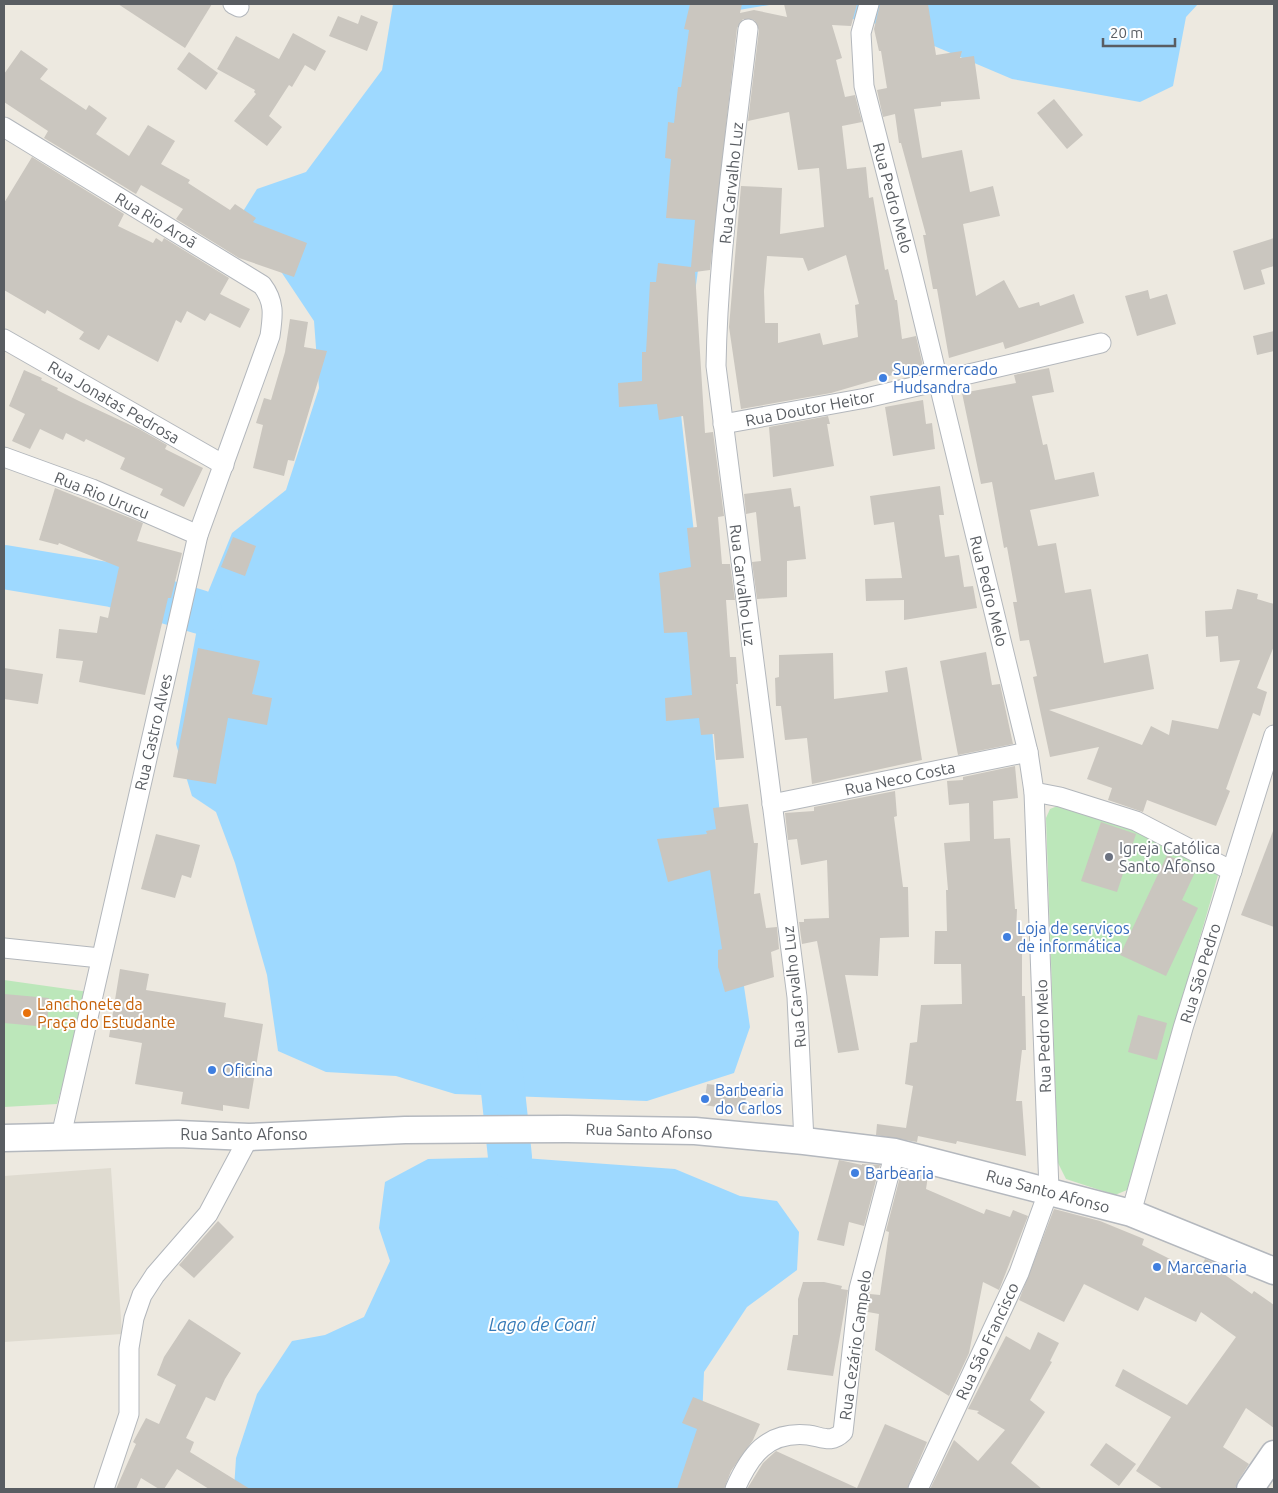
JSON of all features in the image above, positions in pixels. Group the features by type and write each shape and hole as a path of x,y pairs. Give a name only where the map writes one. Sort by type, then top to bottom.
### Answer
{"main road":[{"name":"Rua Santo Afonso","path":"4,1138 178,1134 249,1137 405,1130 568,1129 695,1131 804,1141 895,1152 1049,1190 1131,1213 1274,1272"},
{"path":"1250,1489 1274,1454"}],"street":[{"name":"Rua Pedro Melo","path":"868,4 861,33 864,86 912,273 1028,752 1034,792 1049,1190"},
{"name":"Rua Carvalho Luz","path":"748,29 728,203 717,322 716,366 797,997 804,1141"},
{"name":"Rua Rio Aroã","path":"4,127 262,286 270,296 273,312 270,336"},
{"name":"Rua Castro Alves","path":"61,1136 100,958 198,535 270,336"},
{"name":"Rua Jonatas Pedrosa","path":"4,339 224,465"},
{"name":"Rua Doutor Heitor","path":"723,424 866,398 1101,343"},
{"name":"Rua Rio Urucu","path":"4,457 92,489 198,535"},
{"name":"Rua São Pedro","path":"1131,1213 1183,1028 1274,735"},
{"name":"Rua Neco Costa","path":"772,804 1028,752"},
{"path":"1034,792 1060,797 1136,821 1232,871"},
{"path":"4,948 100,958"},
{"path":"104,1489 129,1414 129,1348 134,1318 142,1295 155,1275 208,1214 249,1137"},
{"name":"Rua Cezário Campelo","path":"735,1489 747,1462 767,1443 782,1435 808,1435 829,1440 838,1438 844,1432 859,1289 895,1152"},
{"name":"Rua São Francisco","path":"918,1489 1019,1274 1049,1190"}],"shaded area":[{"path":"111,1168 122,1334 4,1342 4,1176"}],"green space":[{"path":"1060,805 1133,826 1212,869 1218,875 1127,1190 1115,1195 1066,1179 1058,1163 1046,818 1050,809"},
{"path":"4,980 89,992 57,1104 4,1107"}],"water":[{"path":"393,4 775,4 721,13 708,195 680,405 694,533 722,837 750,1027 734,1073 647,1101 455,1094 396,1076 326,1072 278,1051 267,975 235,863 216,812 192,796 176,744 200,612 232,533 286,490 319,388 314,321 242,213 257,189 306,172 382,70"},
{"path":"780,4 1198,4 1186,17 1173,86 1140,102 1012,79 887,26"},
{"name":"Lago de Coari","path":"510,1157 675,1169 740,1196 777,1201 799,1232 797,1270 747,1307 704,1372 699,1489 234,1489 236,1458 257,1394 292,1341 325,1335 364,1317 390,1261 379,1228 385,1182 428,1159"}],"building":[{"path":"118,4 212,4 185,48"},
{"path":"690,4 742,4 740,13 754,10 787,17 784,4 857,4 851,26 832,25 842,58 836,60 845,97 855,95 862,122 842,126 847,169 866,167 869,198 873,197 885,270 888,269 895,300 897,300 902,339 916,336 923,366 831,393 741,409 729,327 741,186 782,188 780,234 824,227 819,168 798,170 789,112 748,121 759,30 754,20 743,19 737,28 710,270 695,272 705,433 713,432 724,516 718,517 722,564 730,564 735,600 726,600 730,657 736,657 738,684 736,684 744,758 716,760 714,734 701,735 699,718 666,721 665,698 692,695 687,632 664,633 659,573 691,567 687,528 697,527 683,416 659,420 657,404 619,407 618,383 642,381 642,352 646,352 650,282 656,282 658,263 691,267 695,220 666,218 671,159 665,158 668,122 674,123 678,87 681,87 689,30 684,29","holes":["846,255 859,304 855,305 858,337 823,345 820,333 778,343 778,323 765,323 764,291 767,256 803,258 808,271"]},
{"path":"880,4 928,4 936,55 962,51 960,58 974,56 980,99 941,102 941,106 914,109 922,158 962,150 970,192 993,186 1000,216 963,224 976,296 1004,280 1019,308 1039,302 1040,306 1074,294 1084,323 1005,349 1003,342 949,358 937,289 933,289 923,235 926,235 901,143 899,143 895,114 883,117 877,90 887,88 881,51 879,51 874,29"},
{"path":"361,15 378,22 367,51 329,36 338,16 358,24"},
{"path":"293,33 326,51 315,71 305,65 292,87 289,85 269,116 282,127 267,146 234,121 256,94 255,90 217,69 236,36 279,59"},
{"path":"21,50 48,69 40,79 86,110 89,105 107,118 96,134 129,156 148,125 175,141 161,164 190,180 188,183 230,210 235,204 256,218 253,222 307,243 294,277 239,258 176,219 183,209 141,185 136,194 44,138 48,131 4,102 4,74"},
{"path":"189,52 218,73 206,90 177,69"},
{"path":"1054,99 1083,135 1067,149 1037,113"},
{"path":"32,157 124,214 118,226 153,243 156,238 162,242 164,238 229,278 220,294 250,309 240,328 210,313 205,321 187,311 181,323 176,320 158,362 108,335 99,350 79,339 84,332 47,310 45,314 4,290 4,203"},
{"path":"1274,238 1274,266 1261,270 1265,284 1244,290 1233,251"},
{"path":"1148,290 1150,299 1167,294 1176,324 1137,336 1125,296"},
{"path":"290,319 308,322 304,347 327,351 294,461 288,460 284,476 253,468 263,425 256,423 264,398 271,400 285,352"},
{"path":"1274,331 1274,351 1257,355 1253,336"},
{"path":"1049,368 1054,392 1032,396 1043,445 1047,444 1055,480 1094,472 1099,496 1030,510 1038,546 1056,543 1065,593 1091,589 1104,663 1148,654 1154,689 1049,710 1142,745 1151,726 1169,735 1172,720 1218,729 1240,660 1220,662 1218,636 1206,637 1205,611 1232,609 1237,589 1258,594 1257,599 1274,604 1274,646 1257,688 1267,692 1260,716 1253,713 1226,789 1230,791 1216,826 1147,800 1143,812 1108,800 1112,788 1087,779 1099,747 1050,757 1033,677 1037,676 1029,640 1020,641 1013,602 1017,602 1007,547 1004,548 992,482 981,484 962,393 1016,383 1014,375"},
{"path":"24,370 42,378 41,380 58,388 57,390 139,429 167,445 165,449 203,468 184,507 160,495 163,489 120,469 125,458 86,439 84,442 66,433 63,440 40,429 30,449 12,441 25,414 9,406"},
{"path":"923,400 926,424 932,423 935,449 893,456 885,407"},
{"path":"828,416 830,424 827,424 834,466 773,477 769,427"},
{"path":"940,486 944,515 939,515 945,557 959,555 964,587 973,586 977,608 904,620 904,600 866,601 865,579 902,578 894,522 874,525 870,496"},
{"path":"55,488 143,523 137,541 182,553 171,598 168,598 145,695 79,682 83,661 56,658 59,629 97,633 100,616 108,618 119,567 59,543 58,545 39,540"},
{"path":"791,488 794,507 800,506 806,559 787,561 787,597 757,599 752,562 761,561 756,512 746,514 744,494"},
{"path":"233,537 256,546 245,576 221,567"},
{"path":"198,648 260,661 252,694 272,698 267,725 228,718 216,784 173,777"},
{"path":"986,652 992,685 1000,684 1013,744 958,755 940,661"},
{"path":"833,653 834,699 888,692 885,671 907,667 922,760 812,784 807,738 785,740 781,706 776,706 775,678 779,677 779,655"},
{"path":"4,668 43,674 38,704 4,699"},
{"path":"1015,766 1018,798 993,801 994,839 1010,838 1015,909 1017,909 1016,933 1022,933 1022,996 1025,996 1026,1050 1022,1050 1016,1101 1022,1101 1026,1156 957,1141 956,1144 918,1136 917,1142 876,1135 877,1124 906,1128 913,1086 905,1084 910,1043 917,1042 921,1005 962,1004 961,964 934,964 935,931 947,931 946,890 948,890 944,843 970,841 969,803 949,805 947,781 963,780 963,777"},
{"path":"895,791 897,816 894,817 903,887 908,887 909,937 880,938 878,976 845,975 859,1050 838,1053 817,941 802,944 799,922 804,922 804,919 829,918 827,860 801,865 797,839 788,840 785,813 814,811 814,807"},
{"path":"748,804 754,843 758,843 754,894 760,893 766,928 777,927 779,949 771,952 774,977 725,992 718,967 718,950 722,949 710,870 668,882 657,839 707,834 706,831 716,829 713,808"},
{"name":"Igreja Católica Santo Afonso","path":"1101,822 1136,834 1117,892 1081,881"},
{"path":"1274,831 1274,927 1241,915"},
{"path":"156,834 200,845 191,878 182,875 175,898 141,889"},
{"path":"1167,855 1197,868 1182,900 1198,908 1166,976 1120,955"},
{"path":"120,969 149,974 146,990 226,1003 224,1017 263,1024 249,1109 223,1105 223,1111 181,1104 183,1092 135,1084 142,1043 109,1037"},
{"path":"4,994 49,998 47,1027 4,1023"},
{"path":"1138,1015 1167,1023 1157,1060 1128,1052"},
{"path":"707,1084 747,1089 744,1111 704,1105"},
{"path":"839,1160 862,1165 880,1165 864,1226 849,1222 844,1246 817,1240"},
{"path":"902,1169 912,1172 912,1174 928,1176 926,1189 984,1214 986,1209 1010,1217 1013,1210 1028,1216 999,1290 983,1282 969,1353 949,1396 875,1350 879,1314 868,1312 870,1294 880,1295 889,1232 886,1231"},
{"path":"1054,1209 1100,1221 1144,1239 1142,1245 1190,1269 1192,1265 1200,1269 1205,1259 1220,1265 1224,1267 1221,1272 1252,1294 1254,1291 1274,1305 1274,1428 1246,1408 1223,1447 1249,1464 1235,1489 1163,1489 1136,1471 1171,1417 1115,1386 1123,1369 1187,1405 1236,1337 1201,1312 1196,1322 1145,1297 1138,1311 1084,1284 1064,1322 1019,1300"},
{"path":"218,1221 234,1237 194,1278 179,1265"},
{"path":"803,1282 824,1282 842,1286 841,1289 848,1290 833,1376 787,1370 793,1335 798,1335 798,1299"},
{"path":"189,1319 241,1353 225,1379 215,1401 206,1397 186,1438 194,1442 190,1452 250,1489 209,1489 177,1469 164,1489 159,1489 141,1478 136,1489 116,1489 136,1444 133,1442 146,1418 159,1424 176,1385 157,1375 164,1357"},
{"path":"1038,1332 1059,1343 1050,1361 1052,1362 1030,1400 1045,1412 1011,1463 1042,1489 930,1489 954,1440 978,1461 1005,1430 977,1413 979,1411 968,1409 1006,1336 1030,1350"},
{"path":"693,1397 760,1424 753,1440 731,1471 724,1489 677,1489 697,1429 682,1423"},
{"path":"885,1424 927,1442 907,1489 747,1489 763,1463 776,1451 857,1488"},
{"path":"1106,1443 1136,1464 1119,1486 1090,1465"}],"waterway":[{"path":"4,567 112,585 200,612"},
{"path":"497,1035 510,1157"}],"place":[{"name":"Supermercado Hudsandra","path":"883,378"},
{"name":"Igreja Católica Santo Afonso","path":"1109,857"},
{"name":"Loja de serviços de informática","path":"1007,937"},
{"name":"Lanchonete da Praça do Estudante","path":"27,1013"},
{"name":"Oficina","path":"212,1070"},
{"name":"Barbearia do Carlos","path":"705,1099"},
{"name":"Barbearia","path":"855,1173"},
{"name":"Marcenaria","path":"1157,1267"}]}
